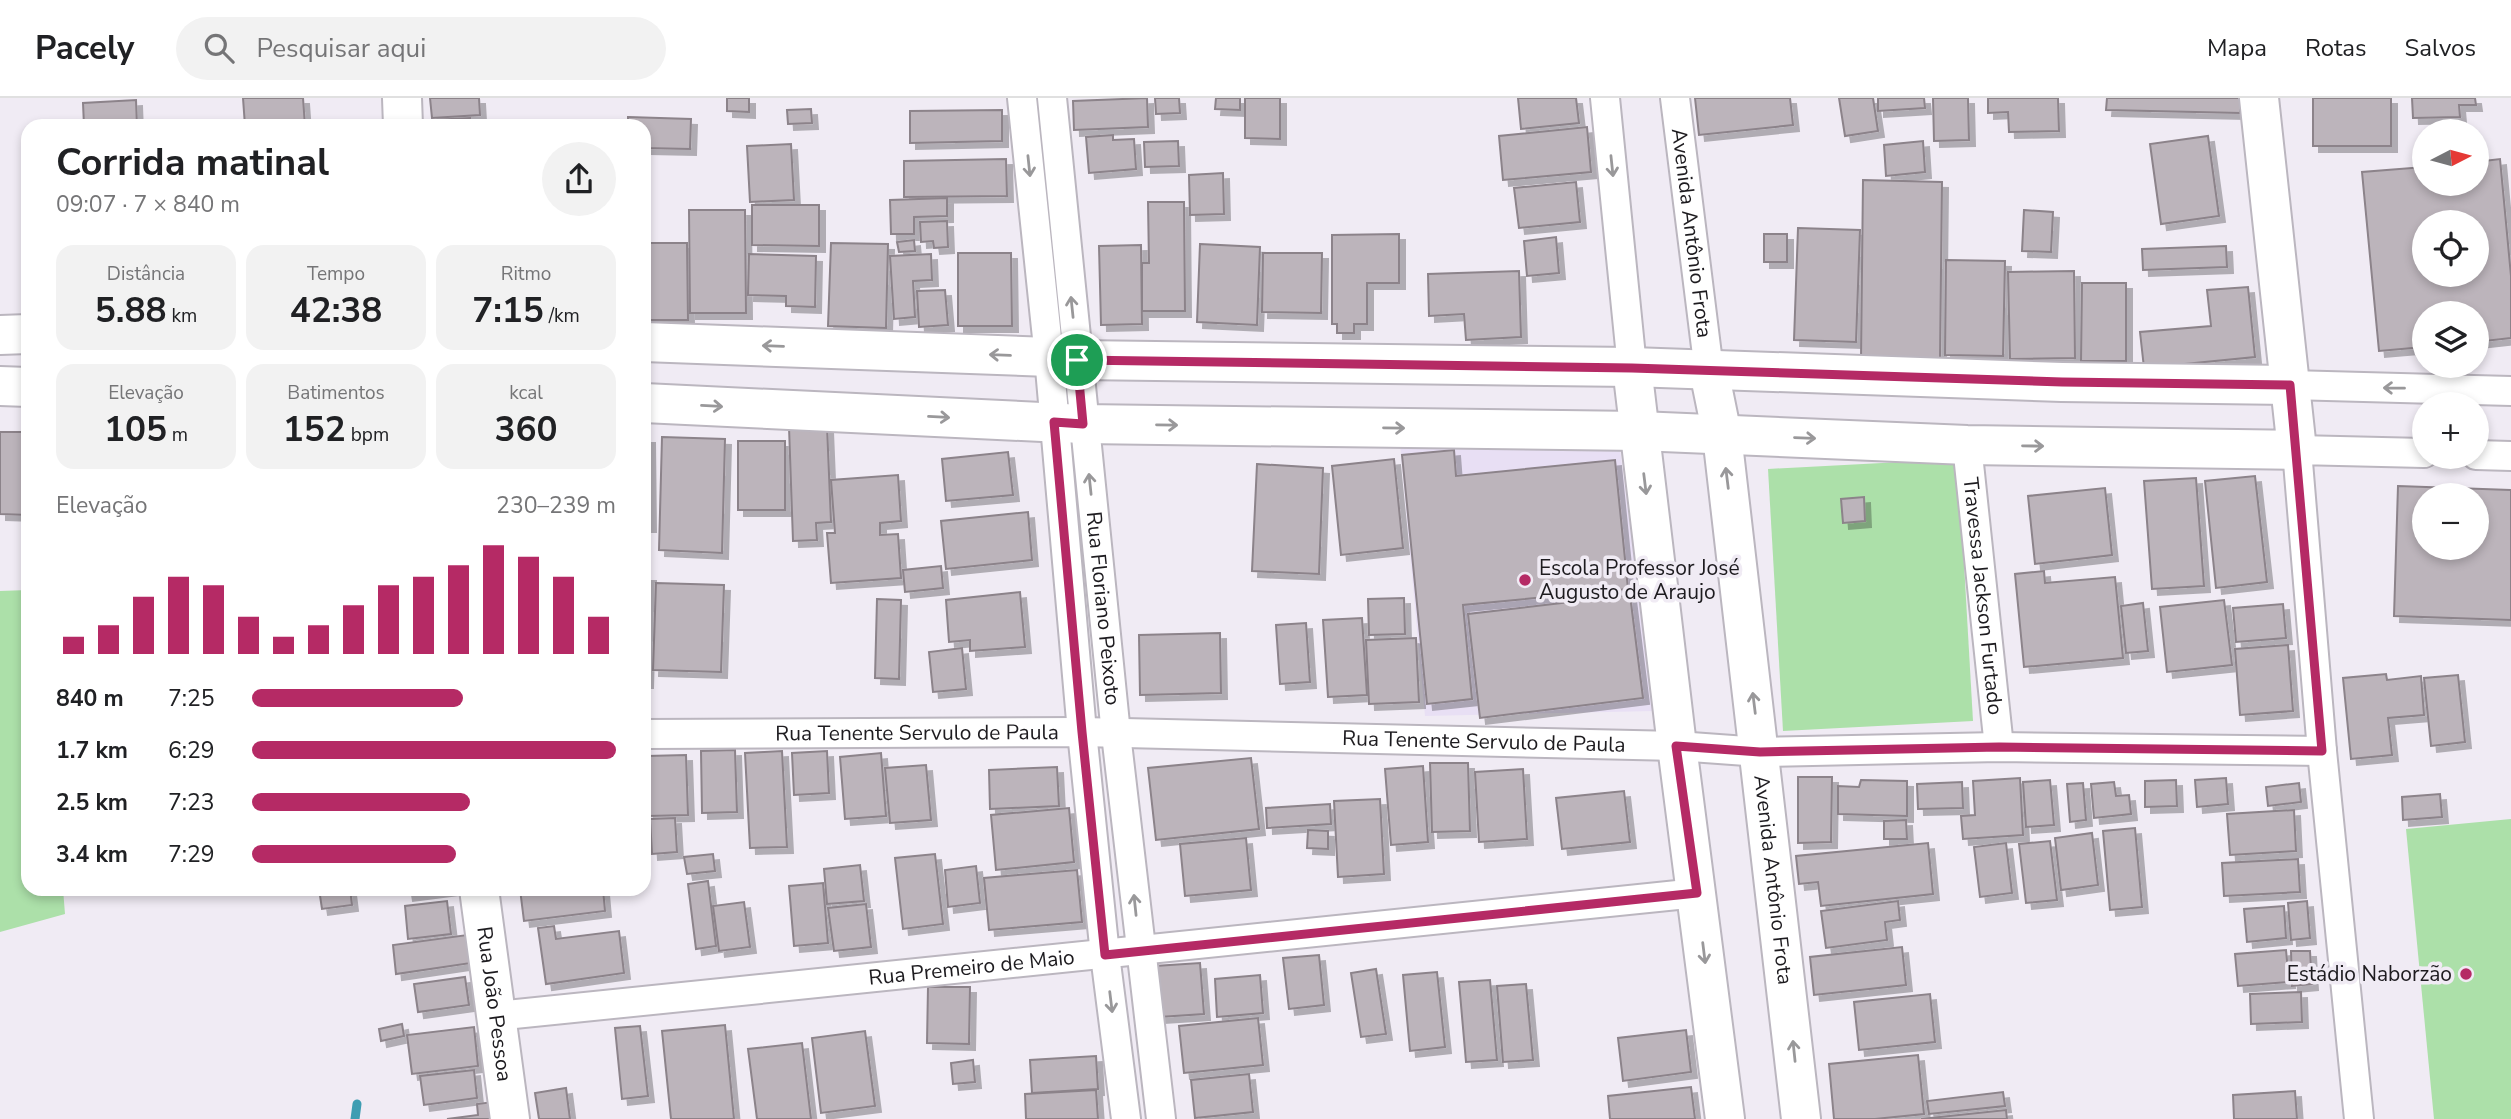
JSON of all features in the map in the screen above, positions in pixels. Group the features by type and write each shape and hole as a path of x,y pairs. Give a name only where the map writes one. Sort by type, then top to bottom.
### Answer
{"main road":[{"path":"402,98 403,119"},
{"path":"651,403 1069,423 1639,431 1967,445 2297,450 2259,98"},
{"path":"0,335 21,334"},
{"path":"651,341 1063,358 1632,368 2062,382 2290,385"},
{"path":"1632,368 1676,746 1725,1119"},
{"name":"Avenida Antônio Frota","path":"1709,371 1722,435 1801,1119"},
{"path":"0,386 21,387"},
{"name":"Rua João Pessoa","path":"480,896 510,1119"}],"street":[{"name":"Rua Floriano Peixoto","path":"1022,98 1063,358"},
{"name":"Rua Floriano Peixoto","path":"1052,98 1082,732 1105,955 1126,1119"},
{"path":"1605,98 1632,368"},
{"name":"Avenida Antônio Frota","path":"1675,98 1709,371"},
{"path":"2290,385 2511,390"},
{"name":"Rua Floriano Peixoto","path":"1069,423 1116,733 1161,1119"},
{"name":"Travessa Jackson Furtado","path":"1967,445 1999,747"},
{"path":"2359,1119 2322,751 2297,450 2412,453"},
{"path":"2489,455 2511,456"},
{"name":"Rua Tenente Servulo de Paula","path":"651,734 1082,732 1676,746 1760,752 1999,747 2322,751"},
{"name":"Rua Premeiro de Maio","path":"496,1016 1697,893"}],"shaded area":[{"name":"Escola Professor José Augusto de Araujo","path":"1400,444 1620,450 1655,711 1425,716"}],"green space":[{"path":"1958,459 1973,721 1783,731 1768,469"},
{"path":"21,590 21,896 64,896 65,914 0,932 0,591"},
{"name":"Estádio Naborzão","path":"2511,819 2511,1119 2434,1119 2406,829"}],"building":[{"path":"243,98 303,98 304,119 244,119"},
{"path":"430,98 479,98 480,115 432,118"},
{"path":"727,98 749,98 749,112 727,111"},
{"path":"1147,98 1148,127 1074,130 1073,101"},
{"path":"1155,98 1179,98 1180,113 1156,114"},
{"path":"1216,98 1240,98 1240,110 1215,109"},
{"path":"1245,98 1280,98 1280,139 1245,138"},
{"path":"1518,98 1576,98 1579,123 1521,129"},
{"path":"1695,98 1790,98 1793,125 1699,135"},
{"path":"1839,98 1873,98 1878,131 1845,136"},
{"path":"1878,98 1924,98 1925,108 1878,111"},
{"path":"1933,98 1968,98 1969,140 1934,141"},
{"path":"1988,98 2058,98 2059,131 2009,132 2008,112 1988,113"},
{"path":"2107,98 2240,98 2240,113 2106,110"},
{"path":"2313,98 2391,98 2391,146 2313,146"},
{"path":"2412,98 2475,98 2476,105 2459,105 2460,117 2413,118"},
{"path":"136,100 137,119 84,119 83,103"},
{"path":"811,109 812,123 788,124 787,110"},
{"path":"1002,110 1002,141 910,143 910,111"},
{"path":"628,117 691,119 690,149 651,148 651,119"},
{"path":"1587,127 1591,172 1503,180 1499,136"},
{"path":"1113,135 1113,140 1134,139 1136,169 1089,173 1086,137"},
{"path":"2208,136 2219,216 2161,224 2150,144"},
{"path":"1178,141 1179,166 1145,167 1144,142"},
{"path":"1923,141 1925,172 1886,176 1884,145"},
{"path":"791,144 794,200 750,202 747,146"},
{"path":"1006,159 1007,196 904,197 904,161"},
{"path":"2500,159 2511,276 2511,338 2489,341 2489,301 2412,301 2412,348 2379,351 2362,172 2412,168 2412,196 2489,196 2489,160"},
{"path":"1223,173 1224,214 1190,215 1189,175"},
{"path":"1863,180 1942,182 1940,359 1861,359"},
{"path":"1576,182 1580,222 1519,228 1514,188"},
{"path":"947,198 947,216 914,217 914,234 891,234 890,200"},
{"path":"1148,202 1184,202 1185,311 1142,311 1142,263 1149,263"},
{"path":"752,205 819,205 819,246 752,245"},
{"path":"689,210 745,210 746,313 690,313"},
{"path":"2024,210 2053,212 2051,252 2022,251"},
{"path":"947,221 948,247 934,248 933,241 921,242 920,222"},
{"path":"1798,228 1860,230 1856,342 1794,340"},
{"path":"1399,234 1399,283 1367,283 1367,324 1354,324 1354,333 1337,333 1337,324 1332,324 1332,235"},
{"path":"1764,234 1787,234 1787,262 1764,262"},
{"path":"1556,237 1559,273 1527,276 1524,241"},
{"path":"914,240 915,251 899,252 897,242"},
{"path":"651,243 687,243 688,320 651,320"},
{"path":"831,243 888,244 886,328 828,326"},
{"path":"1200,244 1260,247 1257,325 1197,322"},
{"path":"1141,245 1142,324 1101,325 1099,246"},
{"path":"2226,246 2227,267 2143,270 2142,249"},
{"path":"958,253 1011,253 1012,326 958,326"},
{"path":"1263,253 1322,253 1321,313 1262,312"},
{"path":"749,254 816,256 815,307 786,306 786,296 748,295"},
{"path":"931,254 932,280 913,281 915,317 894,319 890,256"},
{"path":"1946,260 2005,261 2003,356 1945,355"},
{"path":"1519,271 1521,337 1466,340 1464,314 1429,316 1428,274"},
{"path":"2074,271 2075,358 2010,359 2008,272"},
{"path":"2082,283 2126,283 2126,361 2081,361"},
{"path":"2248,287 2255,357 2144,368 2140,332 2211,326 2207,290"},
{"path":"945,290 948,325 919,327 917,291"},
{"path":"827,426 831,522 816,523 817,540 793,541 789,427"},
{"path":"0,432 21,432 21,515 0,514"},
{"path":"662,437 725,439 722,553 659,550"},
{"path":"738,441 785,441 785,510 738,510"},
{"path":"1454,450 1456,476 1615,460 1628,589 1463,605 1472,699 1427,704 1402,455"},
{"path":"1008,452 1013,495 946,501 942,459"},
{"path":"1394,459 1403,548 1341,555 1332,466"},
{"path":"1257,464 1323,468 1319,574 1252,571"},
{"path":"898,475 901,521 880,523 880,535 898,534 901,578 831,583 827,533 835,533 831,480"},
{"path":"2255,476 2267,582 2216,588 2205,481"},
{"path":"2196,478 2204,586 2152,589 2144,481"},
{"path":"2398,486 2412,486 2412,560 2489,560 2489,489 2511,490 2511,620 2394,616"},
{"path":"2105,488 2112,555 2035,564 2028,496"},
{"path":"1864,497 1865,521 1843,523 1841,499"},
{"path":"1028,512 1032,560 946,569 941,521"},
{"path":"941,566 943,588 905,592 903,570"},
{"path":"2044,571 2045,583 2115,577 2123,658 2024,667 2015,574"},
{"path":"656,583 724,585 721,672 653,670"},
{"path":"1020,592 1025,647 970,651 970,640 949,642 946,600"},
{"path":"1630,595 1643,698 1480,718 1468,614"},
{"path":"1404,598 1405,634 1369,635 1368,599"},
{"path":"877,599 901,600 899,679 875,678"},
{"path":"2224,600 2232,665 2167,672 2160,607"},
{"path":"2143,603 2148,651 2126,653 2121,606"},
{"path":"2283,604 2286,638 2236,642 2233,608"},
{"path":"1362,618 1367,695 1328,697 1323,620"},
{"path":"1306,623 1310,682 1280,684 1276,625"},
{"path":"1220,633 1221,693 1140,695 1139,635"},
{"path":"1416,638 1419,702 1369,704 1366,640"},
{"path":"2288,645 2293,711 2240,715 2235,649"},
{"path":"962,648 966,689 933,692 929,652"},
{"path":"2386,674 2387,680 2421,676 2424,715 2388,718 2392,755 2351,759 2343,678"},
{"path":"2458,675 2465,742 2431,746 2424,678"},
{"path":"735,750 737,812 702,813 701,751"},
{"path":"782,751 787,847 750,848 745,753"},
{"path":"827,751 829,793 794,795 792,753"},
{"path":"881,753 886,816 845,819 840,757"},
{"path":"686,755 688,815 651,816 651,756"},
{"path":"1251,758 1259,829 1156,840 1148,768"},
{"path":"1430,763 1468,763 1470,831 1432,832"},
{"path":"926,765 931,820 890,823 885,768"},
{"path":"1423,766 1428,842 1391,845 1385,769"},
{"path":"1057,767 1059,806 990,809 989,770"},
{"path":"1523,769 1527,839 1479,842 1475,772"},
{"path":"1798,777 1832,777 1831,842 1798,843"},
{"path":"2020,778 2023,835 1963,839 1961,816 1975,815 1973,781"},
{"path":"2226,778 2228,804 2197,807 2195,780"},
{"path":"1861,780 1907,781 1907,816 1838,814 1838,786 1859,787"},
{"path":"2050,780 2054,825 2026,827 2023,782"},
{"path":"2176,780 2177,806 2145,807 2145,781"},
{"path":"1962,782 1963,808 1918,809 1917,784"},
{"path":"2114,782 2116,796 2129,795 2131,814 2094,818 2091,784"},
{"path":"2083,783 2086,820 2070,822 2067,784"},
{"path":"2299,783 2301,802 2268,806 2266,787"},
{"path":"1624,791 1630,842 1562,849 1556,798"},
{"path":"2440,794 2442,817 2403,820 2402,797"},
{"path":"1380,799 1384,874 1338,877 1334,801"},
{"path":"1330,804 1331,824 1267,828 1266,808"},
{"path":"1069,808 1074,862 996,870 991,815"},
{"path":"2294,810 2296,851 2230,855 2227,814"},
{"path":"675,818 677,852 652,854 651,819"},
{"path":"1906,820 1907,839 1884,839 1884,821"},
{"path":"2135,828 2142,907 2110,910 2103,831"},
{"path":"1308,830 1328,831 1328,849 1307,848"},
{"path":"2092,833 2098,885 2061,890 2055,838"},
{"path":"1246,838 1251,890 1185,896 1180,844"},
{"path":"2050,841 2057,900 2026,903 2019,844"},
{"path":"1928,843 1933,894 1821,906 1818,882 1799,884 1796,856"},
{"path":"2006,843 2012,893 1980,897 1974,847"},
{"path":"713,854 715,871 687,874 684,857"},
{"path":"935,854 943,924 903,929 895,858"},
{"path":"2298,859 2300,892 2224,896 2222,863"},
{"path":"860,865 864,901 827,904 824,869"},
{"path":"976,866 980,903 948,907 945,870"},
{"path":"1077,870 1082,922 989,930 984,878"},
{"path":"708,881 716,946 696,949 688,884"},
{"path":"823,883 828,943 794,946 789,886"},
{"path":"320,896 351,896 352,905 322,909"},
{"path":"521,896 604,896 605,911 524,921"},
{"path":"447,901 451,934 408,939 405,906"},
{"path":"1898,901 1900,920 1885,922 1887,940 1826,948 1821,911"},
{"path":"2307,901 2310,938 2291,940 2288,903"},
{"path":"744,902 750,947 719,951 713,906"},
{"path":"866,904 871,947 834,951 828,908"},
{"path":"2284,906 2286,938 2247,942 2244,909"},
{"path":"554,926 556,939 619,931 624,973 546,984 538,928"},
{"path":"467,935 471,963 396,974 393,945"},
{"path":"1902,947 1906,985 1814,995 1810,957"},
{"path":"2286,950 2289,982 2238,986 2235,954"},
{"path":"2291,951 2310,951 2312,984 2292,986"},
{"path":"1319,955 1324,1005 1289,1009 1283,958"},
{"path":"1200,963 1204,1014 1159,1017 1155,966"},
{"path":"1376,969 1386,1034 1361,1037 1351,973"},
{"path":"1437,972 1445,1047 1410,1051 1403,975"},
{"path":"1260,975 1263,1013 1217,1017 1215,979"},
{"path":"465,977 469,1005 418,1012 414,984"},
{"path":"1490,980 1497,1060 1466,1062 1459,982"},
{"path":"1526,984 1533,1060 1503,1062 1497,986"},
{"path":"928,987 970,987 969,1044 927,1043"},
{"path":"2301,992 2302,1022 2251,1024 2250,994"},
{"path":"1930,994 1935,1042 1859,1050 1854,1002"},
{"path":"1258,1018 1263,1065 1184,1073 1179,1026"},
{"path":"402,1024 404,1036 381,1041 379,1029"},
{"path":"725,1025 734,1119 671,1119 662,1031"},
{"path":"640,1026 648,1096 622,1099 615,1028"},
{"path":"474,1027 478,1066 412,1074 407,1035"},
{"path":"1686,1030 1691,1072 1623,1081 1618,1038"},
{"path":"865,1031 875,1106 821,1113 812,1038"},
{"path":"802,1043 811,1119 757,1119 748,1049"},
{"path":"1918,1055 1924,1114 1875,1119 1834,1119 1829,1064"},
{"path":"1096,1056 1098,1089 1032,1093 1030,1060"},
{"path":"973,1060 975,1082 953,1084 951,1063"},
{"path":"474,1070 477,1098 424,1105 420,1076"},
{"path":"1249,1074 1253,1112 1195,1118 1191,1080"},
{"path":"1691,1087 1695,1119 1610,1119 1608,1096"},
{"path":"566,1088 570,1119 539,1119 535,1093"},
{"path":"1096,1090 1098,1119 1026,1119 1025,1094"},
{"path":"2295,1091 2297,1119 2234,1119 2233,1095"},
{"path":"2003,1092 2005,1106 1929,1114 1927,1101"},
{"path":"493,1102 495,1119 447,1119 478,1115 477,1104"},
{"path":"2006,1110 2007,1119 1921,1119"}],"waterway":[{"path":"355,1119 357,1104"}],"place":[{"name":"Escola Professor José Augusto de Araujo","path":"1525,580"},
{"name":"Estádio Naborzão","path":"2466,974"}],"route":[{"path":"1077,360 1632,368 2062,382 2290,385 2322,751 1999,747 1760,752 1676,746 1697,893 1105,955 1054,422 1083,424 1077,360"}]}
